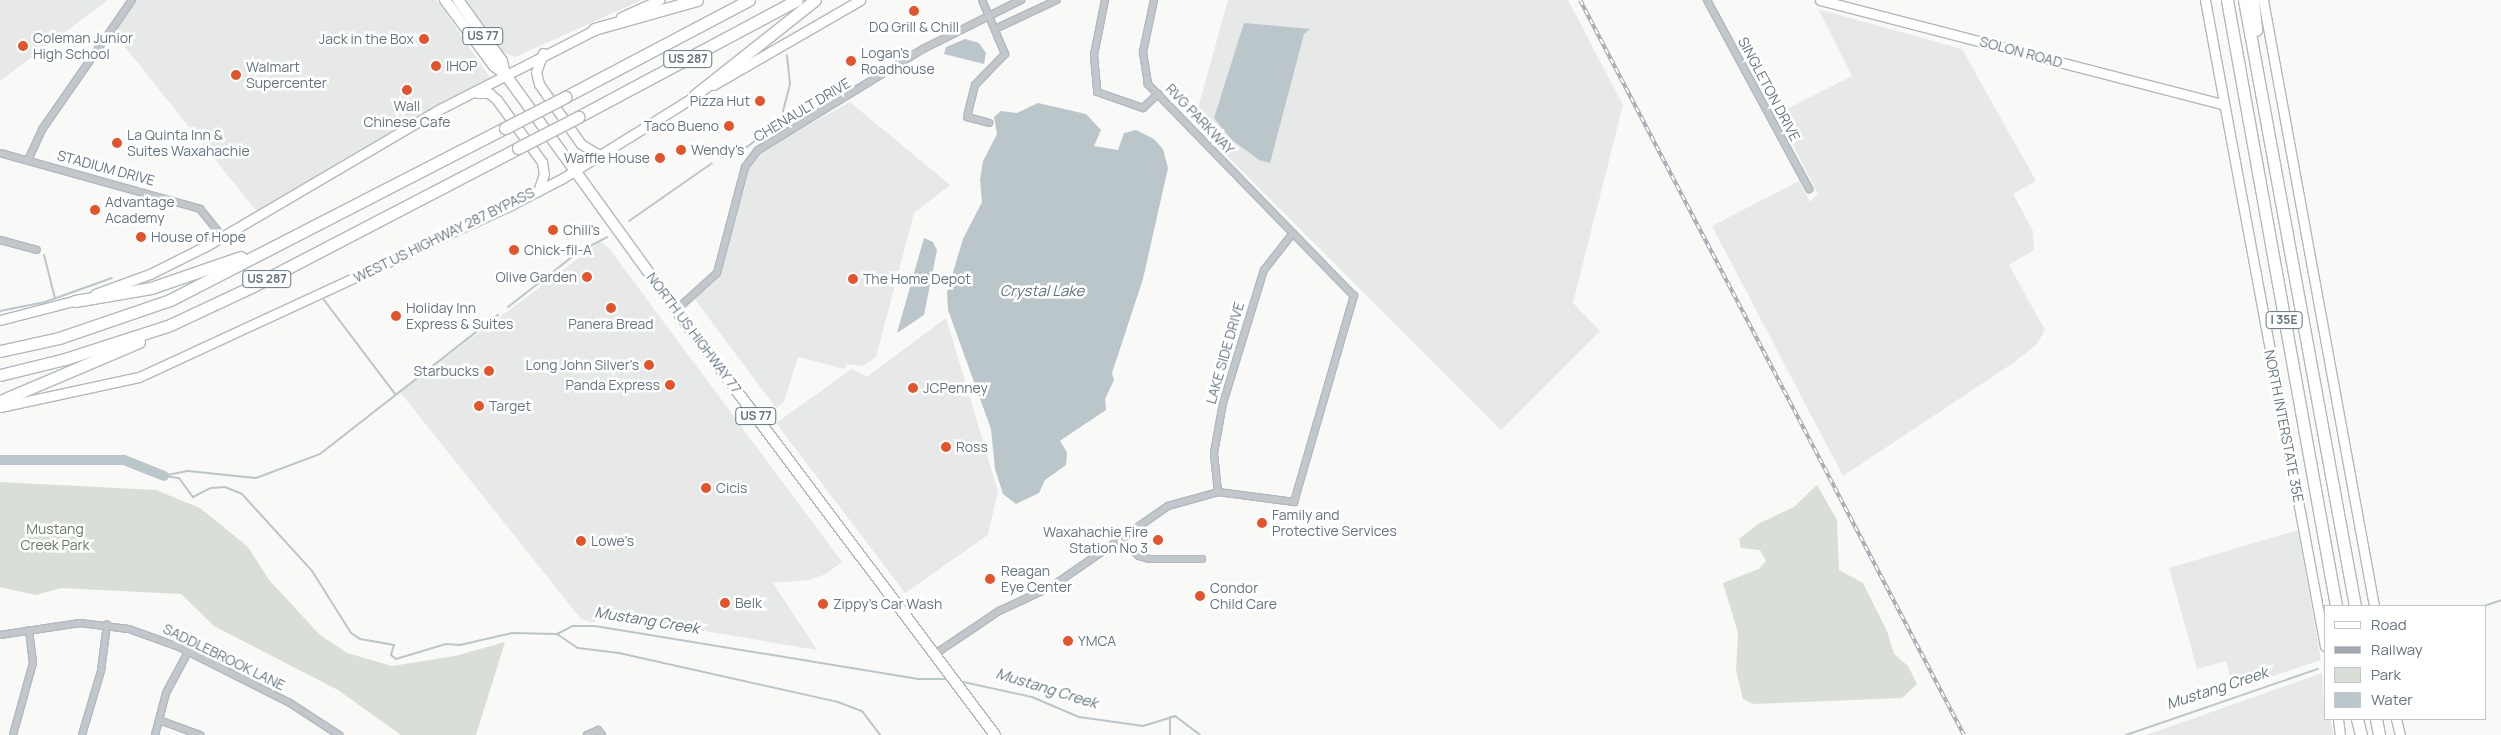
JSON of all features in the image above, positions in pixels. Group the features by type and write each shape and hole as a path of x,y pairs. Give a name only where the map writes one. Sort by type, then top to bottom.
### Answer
{"highway":[{"path":"594,29 697,0"},
{"name":"US 287","path":"0,351 58,338 170,300 506,128 749,0"},
{"name":"US 287","path":"0,375 65,359 182,319 252,287 797,0"},
{"path":"695,95 815,0"},
{"path":"2221,0 2224,17 2234,33"},
{"name":"I 35E","path":"2227,0 2336,605"},
{"name":"I 35E","path":"2244,0 2355,605"},
{"path":"2253,0 2266,122"},
{"path":"75,301 151,288 280,244"},
{"path":"0,401 158,335 182,319"},
{"path":"2357,720 2361,735"},
{"path":"2376,720 2379,735"}],"main road":[{"name":"NORTH US HIGHWAY 77","path":"445,0 494,66 505,74 676,310 995,735"},
{"name":"NORTH US HIGHWAY 77","path":"458,0 502,61 505,74"},
{"path":"0,320 75,301 150,274 222,236 440,109 474,93 543,53 659,0"},
{"name":"WEST US HIGHWAY 287 BYPASS","path":"0,408 139,376 538,191 695,95 860,0"},
{"name":"SOLON ROAD","path":"1820,0 2223,104"},
{"name":"NORTH INTERSTATE 35E","path":"2205,0 2324,641"},
{"path":"2263,0 2374,605"},
{"path":"543,53 536,72 539,84 581,144 599,155"},
{"path":"474,93 494,96 542,162 544,174 538,191"},
{"path":"2338,720 2340,735"},
{"path":"2396,720 2400,735"}],"street":[{"path":"28,160 43,128 132,0"},
{"path":"982,0 1005,49 1004,58 976,85 967,117 989,123"},
{"name":"CHENAULT DRIVE","path":"676,310 717,273 745,167 758,150 923,49 1021,0"},
{"path":"995,29 1057,0"},
{"path":"1105,0 1094,55 1097,92 1143,108 1158,94"},
{"name":"RVG PARKWAY","path":"1154,0 1143,52 1148,84 1354,296 1294,502 1218,492"},
{"name":"SINGLETON DRIVE","path":"1707,0 1809,190"},
{"name":"STADIUM DRIVE","path":"0,153 200,209 222,236"},
{"name":"LAKE SIDE DRIVE","path":"1218,492 1214,453 1223,402 1264,270 1293,233"},
{"path":"0,240 37,250"},
{"path":"938,657 999,611 1051,586 1121,540 1168,506 1218,492"},
{"path":"1121,540 1139,556 1149,559 1202,559"},
{"name":"SADDLEBROOK LANE","path":"0,635 67,623 106,624 151,636 188,652 290,703 339,735"},
{"path":"82,735 101,671 106,624"},
{"path":"13,735 33,663 28,630"},
{"path":"155,735 175,671 188,652"},
{"path":"159,720 200,735"},
{"path":"587,735 600,732"}],"shaded area":[{"name":"Coleman Junior High School","path":"0,0 108,0 0,81"},
{"path":"138,0 437,0 491,79 257,212 113,32"},
{"path":"465,0 642,0 515,57 504,53"},
{"path":"1228,0 1568,0 1623,105 1573,303 1600,331 1501,430 1194,123"},
{"path":"1818,9 1962,49 2036,181 2013,194 2033,231 2034,250 2009,265 2045,330 2037,344 2013,363 1843,476 1712,226 1799,181 1810,202 1818,194 1777,114 1852,76"},
{"path":"850,102 950,185 914,213 876,357 863,366 847,364 845,369 798,357 784,402 776,408 691,294 713,273 737,181 762,151"},
{"path":"600,242 608,247 842,562 826,574 808,580 773,583 817,650 605,614 592,623 581,619 400,392"},
{"path":"946,318 998,491 988,535 905,593 776,423 852,369 867,377"},
{"path":"2298,530 2321,660 2233,689 2226,661 2197,669 2169,568"},
{"path":"2322,673 2324,720 2330,720 2334,735 2146,735"}],"green space":[{"name":"Mustang Creek Park","path":"0,482 156,490 200,508 248,547 269,580 320,635 347,653 392,666 455,656 505,642 476,735 401,735 338,690 214,626 181,594 61,588 36,595 0,587"},
{"path":"1817,485 1837,520 1839,570 1863,583 1887,631 1894,654 1908,666 1917,684 1902,698 1754,704 1743,699 1736,670 1738,633 1723,583 1759,569 1766,561 1760,550 1741,548 1739,539 1758,524 1794,507"}],"water":[{"path":"1244,23 1310,29 1304,34 1270,163 1259,160 1232,140 1214,118"},
{"path":"965,39 979,43 986,53 984,64 944,54 946,47"},
{"name":"Crystal Lake","path":"1038,103 1086,114 1101,130 1094,146 1118,150 1124,133 1136,130 1154,139 1163,149 1168,168 1143,279 1112,373 1114,380 1105,399 1106,410 1060,441 1067,452 1066,465 1045,480 1039,493 1016,504 1003,494 995,469 991,429 948,310 947,292 963,239 982,202 980,180 983,161 997,134 994,117 1001,111 1017,113"},
{"path":"924,238 933,242 937,250 924,315 897,333"}],"waterway":[{"path":"722,157 741,151 780,123 790,84 787,55"},
{"path":"629,221 712,163"},
{"path":"508,307 577,253 607,237"},
{"path":"44,255 55,298"},
{"path":"0,311 45,302 112,278"},
{"path":"324,300 395,394"},
{"path":"167,475 188,471 256,478 320,454 498,315"},
{"name":"Mustang Creek","path":"0,460 124,460 164,476"},
{"name":"Mustang Creek","path":"164,476 179,478 193,497 211,488 225,487 242,494 312,571 351,633 360,639 394,645 391,655 396,659 446,644 460,645 512,633 557,634 573,626 595,626 917,679 947,679"},
{"name":"Mustang Creek","path":"2486,605 2501,600"},
{"path":"557,634 578,648 619,653 838,702 862,711 880,735"},
{"name":"Mustang Creek","path":"2126,735 2318,669"},
{"name":"Mustang Creek","path":"959,681 1032,697 1079,717 1143,726 1175,716 1200,735"},
{"path":"1170,717 1170,735"}],"railway":[{"path":"1580,0 1964,735"}],"place":[{"name":"DQ Grill & Chill","path":"914,11"},
{"name":"Jack in the Box","path":"424,39"},
{"name":"Coleman Junior High School","path":"23,46"},
{"name":"Logan's Roadhouse","path":"851,61"},
{"name":"IHOP","path":"436,66"},
{"name":"Walmart Supercenter","path":"236,75"},
{"name":"Wall Chinese Cafe","path":"407,90"},
{"name":"Pizza Hut","path":"760,101"},
{"name":"Taco Bueno","path":"729,126"},
{"name":"La Quinta Inn & Suites Waxahachie","path":"117,143"},
{"name":"Wendy's","path":"681,150"},
{"name":"Waffle House","path":"660,158"},
{"name":"Advantage Academy","path":"95,210"},
{"name":"Chili's","path":"553,230"},
{"name":"House of Hope","path":"141,237"},
{"name":"Chick-fil-A","path":"514,250"},
{"name":"Olive Garden","path":"587,277"},
{"name":"The Home Depot","path":"853,279"},
{"name":"Panera Bread","path":"611,308"},
{"name":"Holiday Inn Express & Suites","path":"396,316"},
{"name":"Long John Silver's","path":"649,365"},
{"name":"Starbucks","path":"489,371"},
{"name":"Panda Express","path":"670,385"},
{"name":"JCPenney","path":"913,388"},
{"name":"Target","path":"479,406"},
{"name":"Ross","path":"946,447"},
{"name":"Cicis","path":"706,488"},
{"name":"Family and Protective Services","path":"1262,523"},
{"name":"Waxahachie Fire Station No 3","path":"1158,540"},
{"name":"Lowe's","path":"581,541"},
{"name":"Reagan Eye Center","path":"990,579"},
{"name":"Condor Child Care","path":"1200,596"},
{"name":"Belk","path":"725,603"},
{"name":"Zippy's Car Wash","path":"823,604"},
{"name":"YMCA","path":"1068,641"}]}
